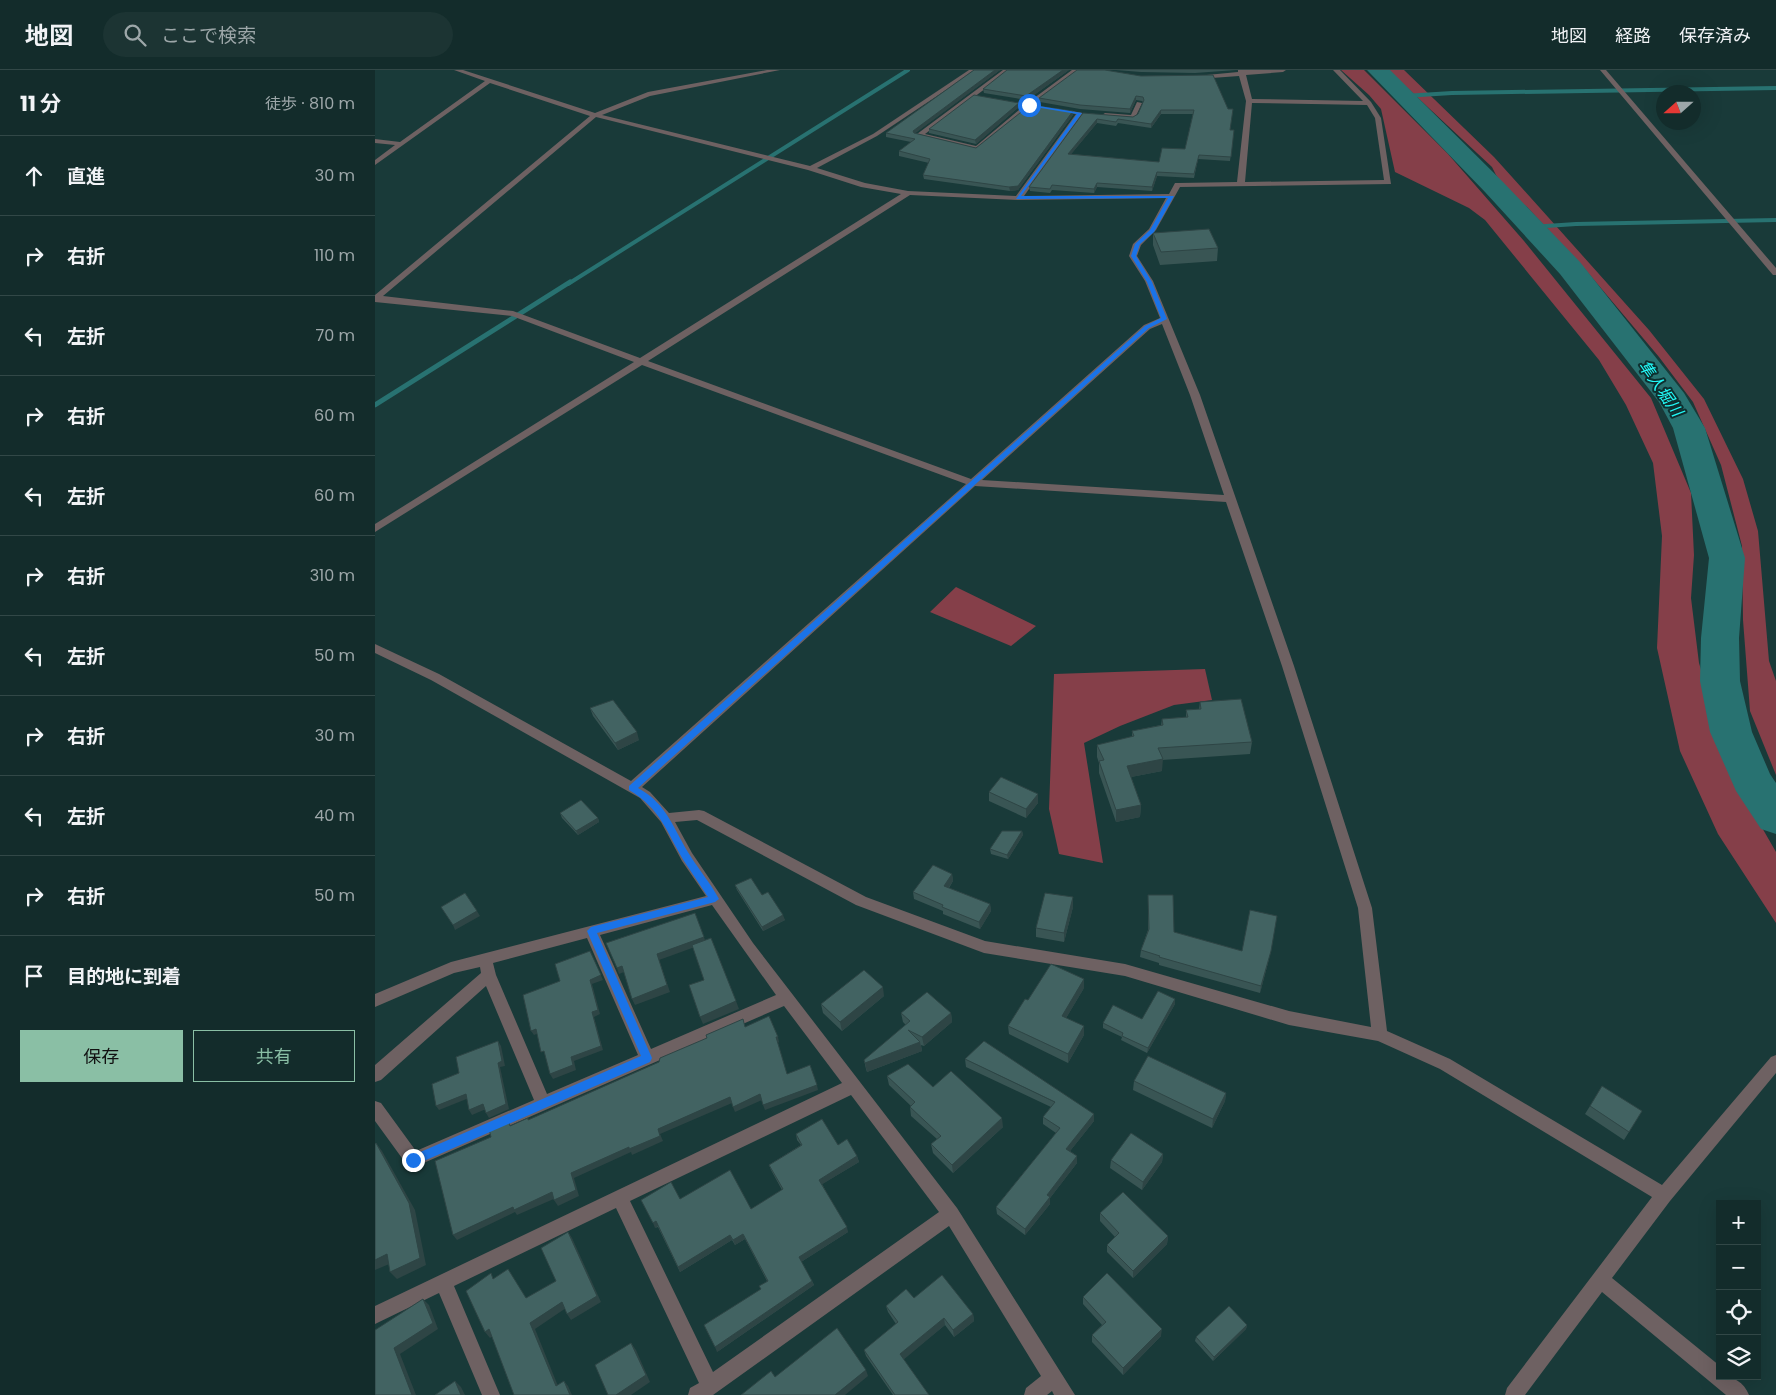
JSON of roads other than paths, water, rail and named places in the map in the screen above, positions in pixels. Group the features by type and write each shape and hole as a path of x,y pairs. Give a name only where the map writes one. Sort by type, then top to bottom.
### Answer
{"street":[{"path":"457,70 595,114 811,168 864,185 908,193 1018,198 1171,196"},
{"path":"376,298 595,114 648,94 777,70"},
{"path":"811,168 875,135 973,70"},
{"path":"1007,70 919,135 977,148 1029,105 1077,70"},
{"path":"1186,77 1283,70"},
{"path":"1336,70 1369,103 1378,118 1388,182 1178,185 1152,230 1137,244 1133,256 1149,282 1195,395 1288,666 1365,908 1380,1035"},
{"path":"1603,70 1776,273"},
{"path":"1241,72 1249,101 1241,184"},
{"path":"375,163 489,81"},
{"path":"972,95 982,97"},
{"path":"1249,101 1369,103"},
{"path":"1019,103 1037,106"},
{"path":"1098,114 1133,117 1139,103"},
{"path":"1046,108 1089,114"},
{"path":"1018,198 1080,113"},
{"path":"375,141 401,144"},
{"path":"375,529 908,193"},
{"path":"376,298 513,314 639,362 973,483 1231,499"},
{"path":"632,788 1147,327 1165,319"},
{"path":"375,648 435,677 645,795 666,818 687,858 748,947 951,1214 1053,1378 1066,1395"},
{"path":"666,818 699,815 861,901 984,947 1125,970 1289,1018 1380,1035 1445,1064 1663,1196"},
{"path":"375,1002 451,968 715,899"},
{"path":"591,931 647,1058"},
{"path":"485,959 489,975 543,1103"},
{"path":"375,1075 489,975"},
{"path":"375,1108 413,1160 786,998"},
{"path":"1514,1395 1663,1196 1776,1062"},
{"path":"375,1315 853,1086"},
{"path":"620,1198 704,1391 951,1214"},
{"path":"1601,1280 1739,1395"},
{"path":"443,1282 491,1395"},
{"path":"1033,1395 1053,1378"}],"waterway":[{"path":"568,284 908,70"},
{"name":"隼人堀川","path":"1378,70 1494,187 1570,268 1673,400 1689,428 1727,558 1720,638 1720,681 1731,732 1751,780 1776,817"},
{"path":"1404,96 1452,93 1776,88"},
{"path":"1531,227 1576,224 1776,220"},
{"path":"375,405 570,282"}]}
